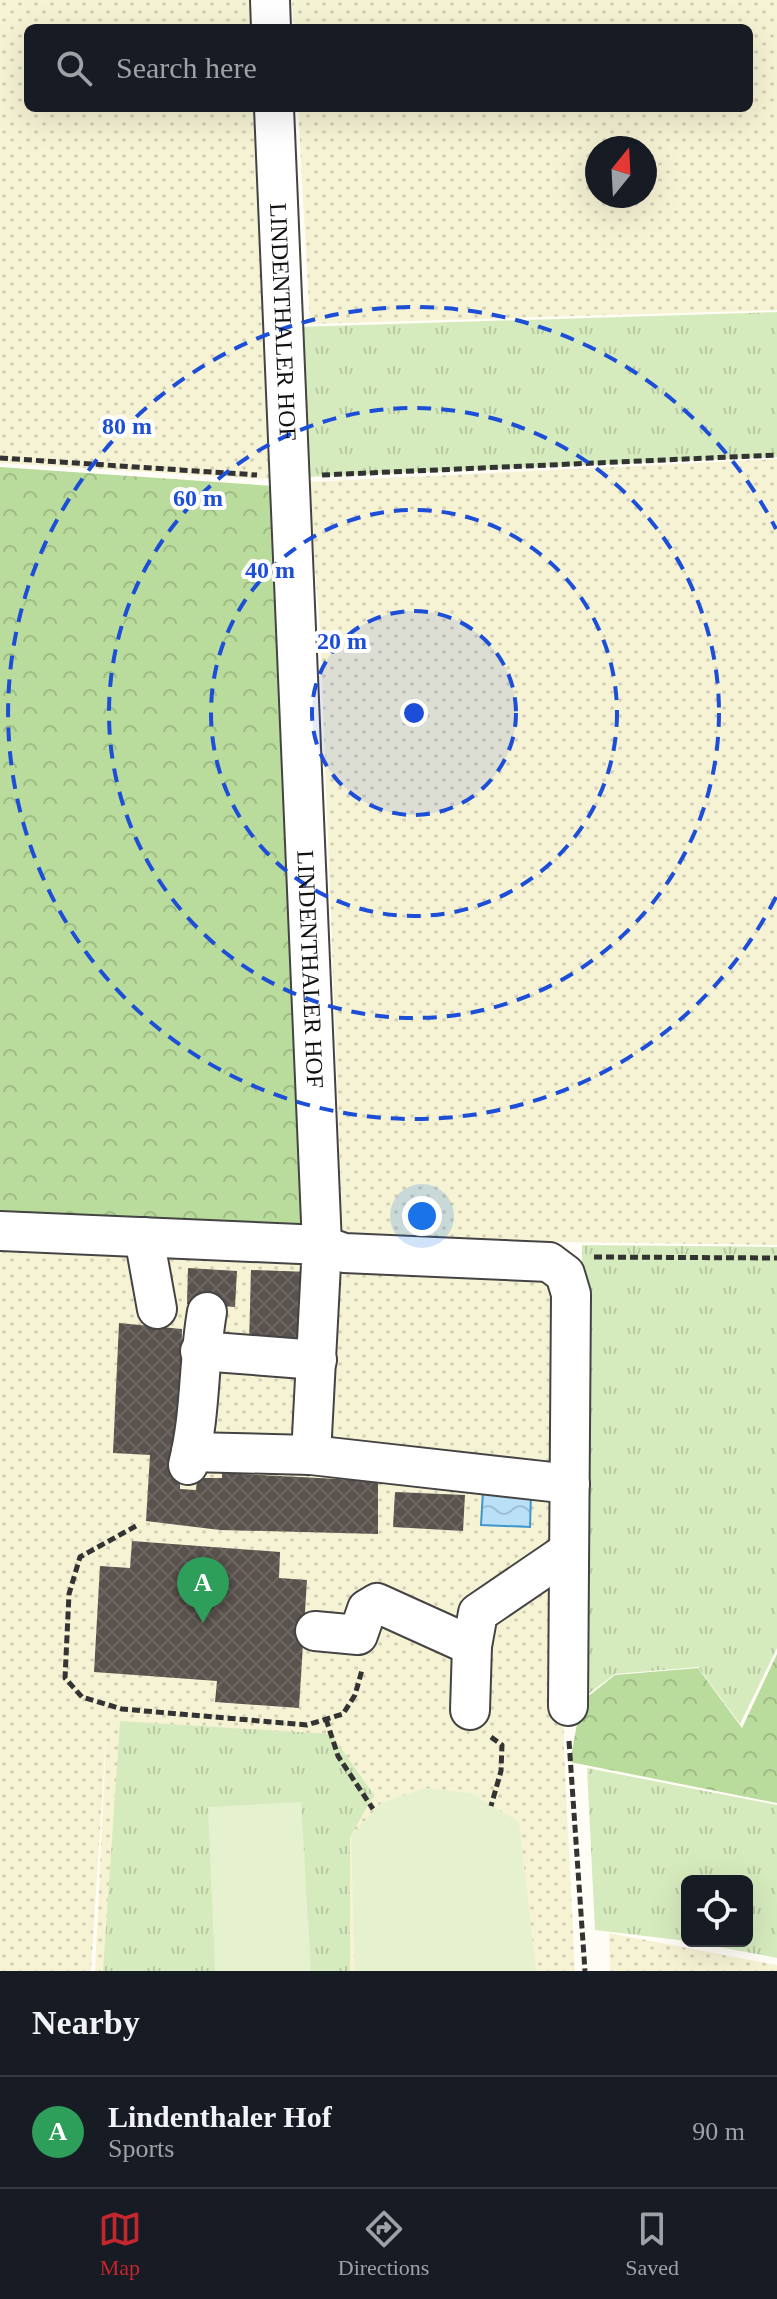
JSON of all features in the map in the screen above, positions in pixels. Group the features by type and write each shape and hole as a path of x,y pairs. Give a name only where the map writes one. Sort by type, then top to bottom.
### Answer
{"lane":[{"path":"270,0 271,24"},
{"name":"LINDENTHALER HOF","path":"274,112 322,1245 311,1455"},
{"path":"0,1231 322,1245 344,1253 549,1262 565,1274 571,1294 568,1706"},
{"path":"144,1237 157,1309"},
{"path":"207,1312 200,1351 199,1418 189,1458 311,1455 570,1484"},
{"path":"200,1351 317,1360"},
{"path":"470,1710 472,1646 478,1613 569,1551"},
{"path":"327,1632 358,1635 367,1609 377,1603 472,1646"}],"path":[{"path":"0,458 288,477 777,455"},
{"path":"549,1262 586,1257 777,1258"},
{"path":"136,1526 80,1557 69,1594 65,1678 82,1697 122,1709 307,1725 343,1714 355,1695 363,1672 354,1648 327,1632"},
{"path":"568,1706 585,1971"},
{"path":"470,1710 479,1727 502,1745 501,1771 491,1806"},
{"path":"326,1719 338,1756 373,1809"}],"shaded area":[{"path":"0,0 251,0 253,24 24,24 24,112 258,112 283,480 0,463"},
{"path":"292,0 777,0 777,310 310,324 298,112 753,112 753,24 294,24"},
{"path":"777,459 777,1245 343,1239 320,627 308,482"},
{"path":"0,1246 530,1269 555,1285 564,1750 575,1971 95,1971 107,1721 91,1971 0,1971"},
{"path":"609,1933 777,1965 777,1971 610,1971"}],"green space":[{"path":"777,312 777,457 304,477 296,327"},
{"path":"0,467 288,487 320,1223 278,1238 0,1226"},
{"path":"582,1245 777,1247 777,1648 740,1724 698,1667 615,1674 580,1700"},
{"path":"777,1654 777,1803 570,1762 581,1702 615,1675 698,1668 742,1728"},
{"path":"120,1721 331,1734 374,1795 350,1837 350,1971 103,1971"},
{"path":"587,1768 777,1805 777,1958 720,1947 753,1947 753,1875 681,1875 681,1940 595,1930"},
{"path":"425,1788 470,1793 519,1822 536,1971 355,1971 351,1836 381,1803"},
{"path":"301,1802 311,1971 215,1971 208,1807"}],"water":[{"path":"483,1491 531,1493 530,1527 481,1525"}],"building":[{"path":"188,1268 237,1271 235,1307 187,1304"},
{"path":"251,1270 311,1272 309,1346 249,1344"},
{"path":"119,1323 182,1329 180,1489 196,1490 197,1478 222,1478 222,1473 378,1481 378,1534 220,1530 146,1521 150,1455 113,1453"},
{"path":"395,1492 465,1495 463,1531 393,1527"},
{"path":"132,1541 280,1552 279,1578 307,1580 299,1708 215,1702 217,1681 94,1672 100,1566 130,1568"}],"place":[{"name":"Lindenthaler Hof","path":"203,1623"}]}
